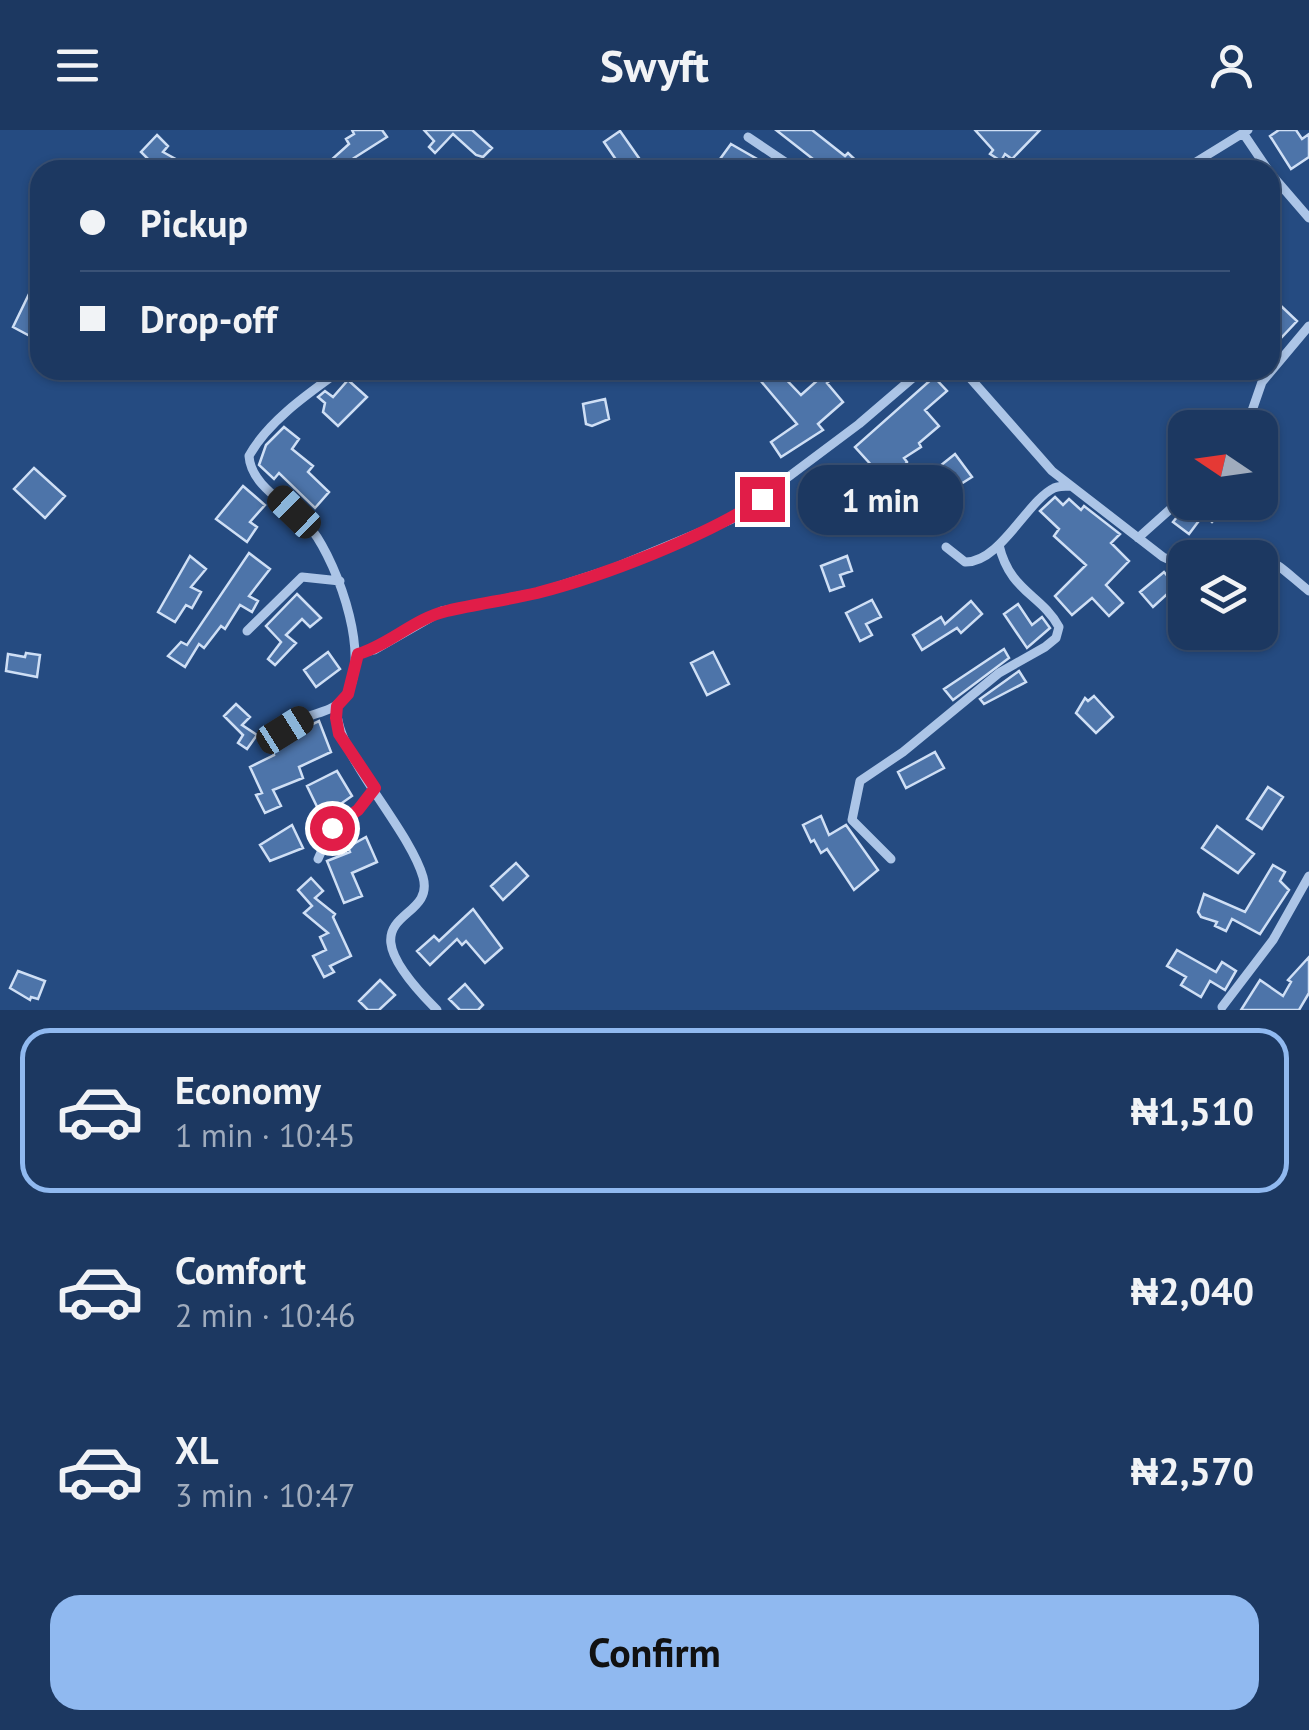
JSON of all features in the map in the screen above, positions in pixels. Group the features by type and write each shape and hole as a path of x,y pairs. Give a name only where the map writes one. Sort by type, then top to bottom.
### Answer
{"street":[{"path":"1199,160 1246,131 1263,160"},
{"path":"748,137 782,160"},
{"path":"1280,184 1309,218"},
{"path":"1280,361 1309,326"},
{"path":"267,740 302,719 337,706 348,694 358,654 340,582 320,541 254,475 249,456 256,443 285,415 329,380"},
{"path":"358,654 374,650 442,612 540,592 614,568 732,519 859,424 908,380"},
{"path":"972,380 1052,471 1168,557"},
{"path":"1252,410 1264,380"},
{"path":"1052,471 1053,488"},
{"path":"946,547 970,562 999,545 1053,488 1070,486"},
{"path":"1138,538 1168,511"},
{"path":"891,859 852,820 860,781 903,752 1000,673 1032,657 1056,638 1059,628 1052,616 1016,581 999,545"},
{"path":"1278,563 1309,591"},
{"path":"247,631 302,578 340,582"},
{"path":"337,706 339,734 416,858 425,888 421,898 392,929 388,940 392,954 414,988 438,1010"},
{"path":"318,859 332,828 358,810 375,788"},
{"path":"1222,1007 1272,940 1309,876"}],"building":[{"path":"352,130 382,130 387,137 356,160 331,160 349,144 346,139 354,134"},
{"path":"424,130 472,130 492,148 483,157 476,155 453,134 435,153 429,147 434,141"},
{"path":"776,130 812,130 855,160 814,160"},
{"path":"975,130 1040,130 1012,159 1005,154 999,160 990,154 993,150"},
{"path":"1279,130 1296,130 1302,139 1309,134 1309,157 1291,169 1270,136"},
{"path":"620,131 640,160 616,160 604,142"},
{"path":"157,135 168,146 163,152 177,160 149,160 141,152"},
{"path":"731,144 757,159 756,160 719,160"},
{"path":"29,294 30,336 13,327"},
{"path":"1280,305 1297,321 1280,337"},
{"path":"348,380 367,397 338,426 323,412 325,403 318,397 325,391 333,397"},
{"path":"760,380 787,380 801,395 818,380 830,380 827,383 843,402 818,424 823,430 781,457 771,442 797,424"},
{"path":"931,380 937,380 947,391 925,410 939,426 919,443 921,447 904,458 907,462 901,470 884,479 855,447"},
{"path":"605,399 609,419 592,426 586,424 583,404"},
{"path":"284,427 299,439 292,449 313,466 308,472 329,492 315,508 279,473 274,479 259,465 266,445"},
{"path":"955,454 972,477 956,487 940,466"},
{"path":"34,468 65,496 45,518 14,489"},
{"path":"243,486 265,505 250,522 257,527 247,542 216,519"},
{"path":"1055,497 1063,505 1069,499 1081,510 1084,506 1120,534 1111,543 1129,561 1106,585 1123,603 1109,616 1092,598 1072,615 1055,596 1086,565 1054,536 1059,529 1040,511"},
{"path":"848,498 862,516 856,520 860,525 852,531 848,526 844,530 830,511"},
{"path":"1175,520 1200,520 1189,534"},
{"path":"249,553 270,569 249,596 258,601 252,612 240,605 225,629 221,626 204,648 199,644 185,667 168,656 181,642 187,645"},
{"path":"190,556 206,569 191,587 201,592 192,608 186,605 175,622 158,612"},
{"path":"847,556 852,571 840,575 844,586 830,591 821,566"},
{"path":"1164,572 1168,577 1168,593 1153,607 1140,592"},
{"path":"297,594 321,618 310,627 302,619 286,635 296,643 275,665 268,659 281,642 266,626"},
{"path":"872,600 881,617 866,624 872,635 860,641 846,613"},
{"path":"971,601 982,614 961,633 957,628 922,650 913,635 941,617 945,624"},
{"path":"1018,604 1032,625 1042,617 1050,628 1027,648 1004,614"},
{"path":"1004,649 1009,658 953,700 944,689"},
{"path":"328,652 340,669 316,687 304,670"},
{"path":"713,652 729,684 707,695 691,663"},
{"path":"26,653 40,655 37,677 6,671 8,654 25,657"},
{"path":"1019,671 1026,682 984,704 980,699"},
{"path":"1094,696 1113,717 1096,733 1076,713 1085,698 1088,701"},
{"path":"236,704 250,717 242,725 257,735 247,749 238,743 243,735 224,716"},
{"path":"319,721 331,752 299,767 303,778 273,790 281,806 265,813 256,795 262,793 250,767 274,755 272,749 294,740 292,734"},
{"path":"935,752 944,768 906,788 898,772"},
{"path":"337,771 352,796 322,817 307,786"},
{"path":"1268,787 1283,797 1262,829 1247,819"},
{"path":"821,816 829,835 846,825 878,870 854,890 827,849 821,853 814,840 811,842 803,825"},
{"path":"292,825 303,848 270,861 260,845"},
{"path":"1217,826 1254,854 1238,873 1202,848"},
{"path":"366,837 377,862 352,873 362,896 344,903 327,861 350,852 348,847"},
{"path":"516,863 528,876 503,900 491,886"},
{"path":"1273,865 1285,872 1280,881 1289,890 1260,934 1232,919 1226,931 1215,926 1217,922 1201,917 1198,912 1204,894 1245,912"},
{"path":"311,878 323,891 315,898 335,914 351,956 330,966 334,972 324,977 313,956 326,950 320,937 328,933 304,913 312,906 298,890"},
{"path":"473,909 502,948 485,963 466,941 462,945 457,939 430,965 417,951 434,936 439,941"},
{"path":"1177,950 1216,972 1222,962 1236,971 1225,990 1210,981 1201,997 1181,985 1186,977 1167,966"},
{"path":"1309,957 1309,993 1299,1010 1241,1010 1260,980 1283,996 1291,982 1288,980"},
{"path":"18,971 45,981 38,999 30,1000 10,988"},
{"path":"380,980 395,995 379,1010 368,1010 359,1001"},
{"path":"465,984 483,1005 478,1010 460,1010 449,999"}],"route":[{"path":"332,828 358,810 375,788 339,734 336,718 337,706 348,694 358,654 374,650 442,612 540,592 614,568 732,519 762,499"}]}
